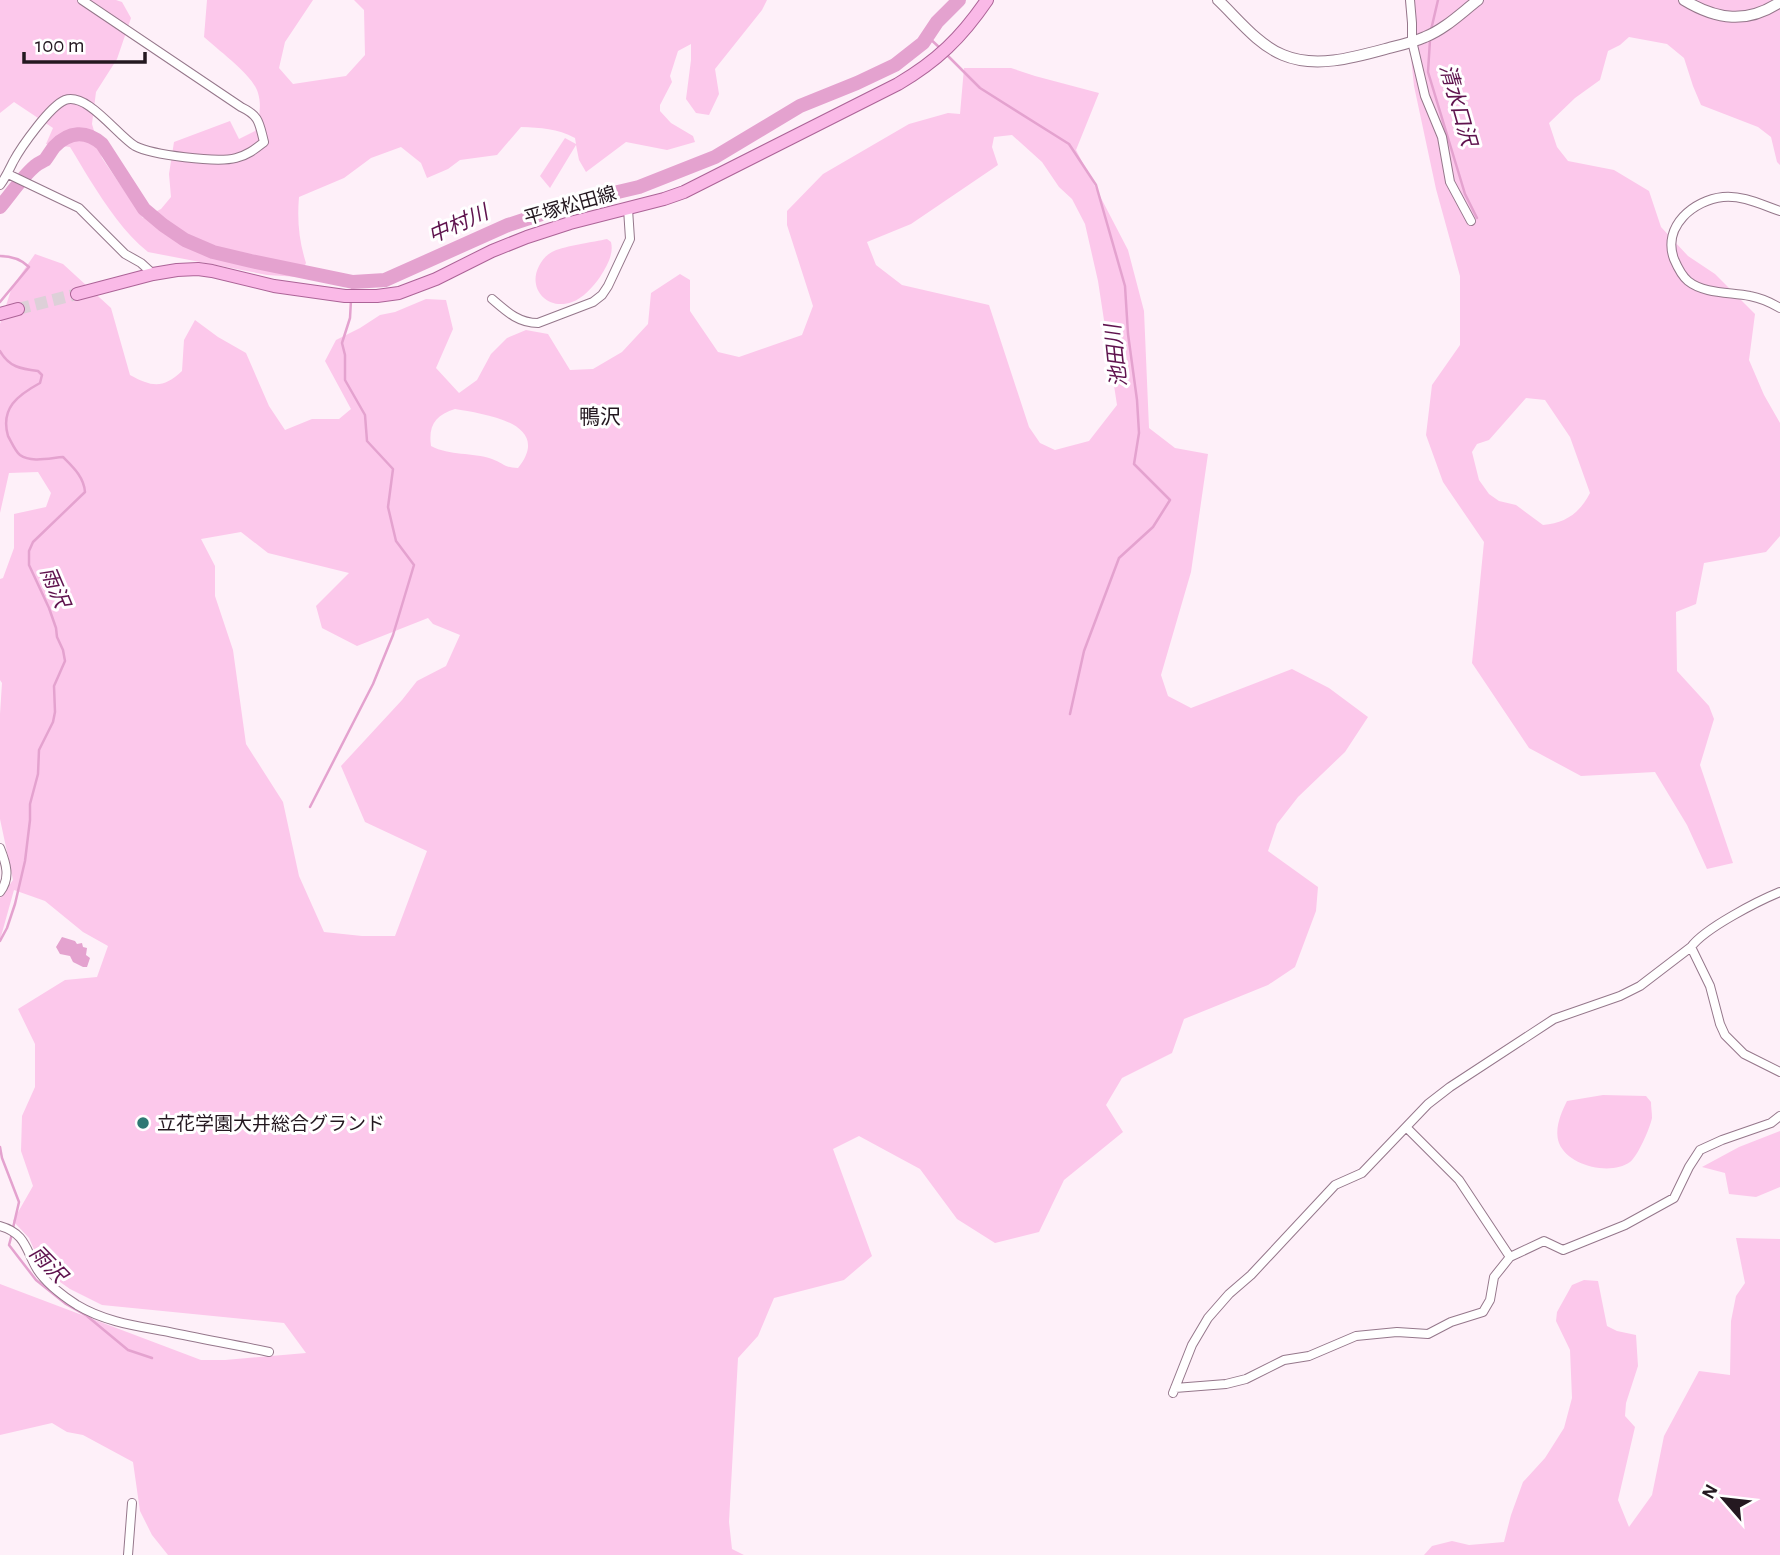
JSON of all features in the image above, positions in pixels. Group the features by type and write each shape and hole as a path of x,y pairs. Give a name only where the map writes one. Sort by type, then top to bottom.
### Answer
{"main road":[{"name":"平塚松田線","path":"77,294 153,274 198,269 319,293 363,297 408,290 540,232 664,199 702,184 919,72 945,51 969,26 987,0"},
{"path":"0,314 18,309"}],"street":[{"path":"0,185 11,175 13,162 33,131 54,107 64,100 75,99 88,105 134,145 152,153 233,159 250,153 264,142 260,124 253,113 82,0"},
{"path":"1218,0 1264,44 1281,55 1306,61 1326,61 1374,52 1426,37 1478,0"},
{"path":"1410,0 1412,41 1425,96 1441,137 1450,182 1471,222"},
{"path":"1684,0 1710,12 1734,18 1759,14 1780,2"},
{"path":"11,175 79,208 118,248 153,274"},
{"path":"1780,211 1742,198 1709,200 1691,209 1679,220 1672,236 1671,250 1676,265 1686,280 1698,287 1752,296 1780,308"},
{"path":"492,299 512,316 529,323 538,323 593,302 608,286 631,239 628,209"},
{"path":"0,848 7,878 0,892"},
{"path":"1780,892 1727,920 1640,986 1620,996 1554,1019 1428,1104 1362,1173 1335,1185 1251,1275 1229,1294 1208,1318 1192,1345 1174,1391 1246,1379 1284,1360 1309,1356 1356,1336 1397,1332 1427,1334 1451,1322 1483,1312 1490,1300 1494,1277 1510,1257 1544,1241 1563,1250 1625,1225 1674,1198 1700,1150 1771,1123 1780,1116"},
{"path":"1691,947 1710,986 1724,1035 1744,1054 1780,1072"},
{"path":"1406,1127 1459,1180 1510,1257"},
{"path":"0,1226 17,1235 28,1248 37,1269 49,1282 74,1303 95,1315 122,1323 269,1352"},
{"path":"128,1555 132,1503"}],"shaded area":[{"path":"0,0 122,2 131,18 117,59 96,92 92,124 102,158 143,218 161,209 171,197 169,174 174,142 230,121 239,139 255,131 260,112 258,93 243,71 204,37 207,0 313,0 285,42 279,68 293,84 346,76 365,55 364,10 354,0 767,0 715,69 719,94 709,115 696,113 686,99 691,44 678,51 670,76 672,82 660,105 660,111 671,123 693,136 695,142 667,150 626,142 586,172 579,160 576,145 550,188 540,176 565,138 576,144 575,138 555,130 521,127 497,155 460,160 448,169 427,178 421,163 401,147 371,158 344,178 299,197 299,230 306,263 299,277 267,275 148,252 139,244 109,209 70,147 46,144 53,128 14,102 0,113"},
{"path":"1405,0 1776,0 1780,8 1780,165 1771,137 1758,127 1701,105 1684,58 1667,44 1629,37 1608,51 1600,80 1575,98 1549,123 1557,147 1568,161 1614,170 1649,191 1661,227 1688,256 1715,274 1755,314 1749,360 1780,423 1780,536 1766,552 1704,563 1696,604 1676,612 1677,671 1709,706 1714,719 1700,765 1733,863 1707,869 1687,825 1655,772 1581,776 1529,748 1472,663 1484,542 1443,482 1426,435 1432,385 1460,345 1460,276 1436,189 1414,86","holes":["1526,398 1545,400 1570,437 1590,493 1571,516 1543,525 1516,505 1499,501 1489,494 1479,480 1472,452 1477,444 1489,440"]},
{"path":"964,68 1011,68 1099,93 1076,150 1128,250 1144,311 1149,428 1175,448 1208,454 1191,572 1161,675 1168,696 1191,708 1292,669 1329,688 1368,717 1345,752 1298,797 1277,824 1268,851 1318,887 1316,911 1295,967 1268,985 1184,1019 1172,1053 1122,1078 1106,1105 1123,1132 1064,1180 1039,1232 995,1243 957,1219 920,1169 859,1136 833,1149 872,1256 844,1280 774,1298 758,1336 738,1358 729,1522 732,1549 744,1555 168,1555 152,1535 140,1511 133,1462 83,1435 67,1432 52,1423 0,1435 0,1284 201,1360 306,1353 284,1323 102,1305 53,1277 39,1261 29,1238 13,1221 33,1186 21,1151 22,1116 35,1087 35,1044 18,1009 65,980 97,977 108,946 83,932 45,901 14,890 0,940 0,898 13,880 0,819 0,579 3,578 14,548 14,514 46,507 51,493 38,472 9,473 0,513 0,324 12,287 35,254 63,264 111,308 130,375 151,384 169,381 182,371 184,340 195,320 246,353 269,406 285,430 312,419 339,419 351,409 325,361 336,340 380,315 426,299 446,300 453,329 436,368 459,393 477,380 491,354 507,338 526,330 548,334 570,370 593,369 622,352 648,324 651,293 680,274 690,280 690,311 718,352 739,357 802,335 813,306 787,225 787,211 823,174 909,124 948,113 960,114","holes":["1012,135 1042,162 1059,187 1072,199 1085,224 1098,281 1117,405 1089,441 1055,450 1040,443 1029,427 989,305 902,285 876,265 867,242 911,224 998,165 992,147 994,137","455,409 497,418 522,431 527,441 527,453 518,468 484,457 431,446 432,427 438,418","241,532 268,553 349,573 316,606 322,628 357,646 428,618 433,624 460,635 446,666 417,681 341,766 365,822 427,851 395,936 324,932 299,876 283,802 246,744 233,650 215,596 215,566 201,539"]},
{"path":"607,239 612,246 609,260 597,281 584,295 563,304 548,301 542,296 536,283 536,275 547,255 565,247"},
{"path":"62,937 77,944 82,943 83,947 87,948 86,955 90,958 87,967 73,962 70,956 60,954 56,947"},
{"path":"1603,1095 1646,1096 1651,1102 1651,1123 1637,1154 1630,1162 1612,1168 1591,1166 1571,1158 1559,1143 1557,1132 1567,1101"},
{"path":"1780,1131 1780,1187 1756,1197 1729,1194 1725,1173 1702,1167 1739,1147"},
{"path":"1736,1238 1780,1239 1780,1555 1424,1555 1432,1546 1452,1541 1469,1545 1504,1542 1523,1482 1545,1458 1564,1428 1572,1398 1570,1350 1556,1321 1557,1312 1572,1285 1584,1280 1598,1281 1607,1326 1636,1335 1638,1366 1626,1403 1625,1416 1635,1427 1618,1500 1629,1527 1652,1495 1664,1436 1699,1371 1730,1375 1731,1321 1736,1296 1745,1283"}],"waterway":[{"name":"中村川","path":"0,207 26,175 45,160 60,142 72,135 90,136 102,144 144,209 185,240 213,252 353,282 385,280 508,225 584,200 639,187 715,157 800,106 895,65 923,43 937,22 959,0"},
{"name":"清水口沢","path":"1431,30 1438,0"},
{"name":"池田川","path":"927,36 940,48"},
{"name":"清水口沢","path":"1430,40 1428,72 1465,194 1477,218"},
{"name":"池田川","path":"947,55 980,88 1069,144 1096,185 1125,286 1139,433 1134,464 1170,500 1153,527 1119,558 1084,651 1070,714"},
{"name":"雨沢","path":"0,256 16,258 29,267 0,302"},
{"path":"352,290 353,282"},
{"path":"310,807 373,684 393,635 414,565 396,541 388,507 393,469 367,441 365,415 345,380 342,343 350,318 351,300"},
{"name":"雨沢","path":"0,351 11,364 38,371 42,375 40,383 18,398 9,410 6,426 15,449 20,455 30,459 63,457 80,477 85,492 33,542 29,551 29,565 49,608 65,661 54,686 53,722 39,750 38,774 30,804 25,861 15,904 0,941"},
{"name":"雨沢","path":"0,1147 19,1202 13,1228"},
{"name":"雨沢","path":"12,1234 9,1245 36,1280 66,1304 87,1316 128,1350 152,1358"}],"tunnel":[{"path":"18,309 77,294"}],"place":[{"name":"立花学園大井総合グランド","path":"143,1123"}],"district":[{"name":"鴨沢","path":"600,417"}]}
